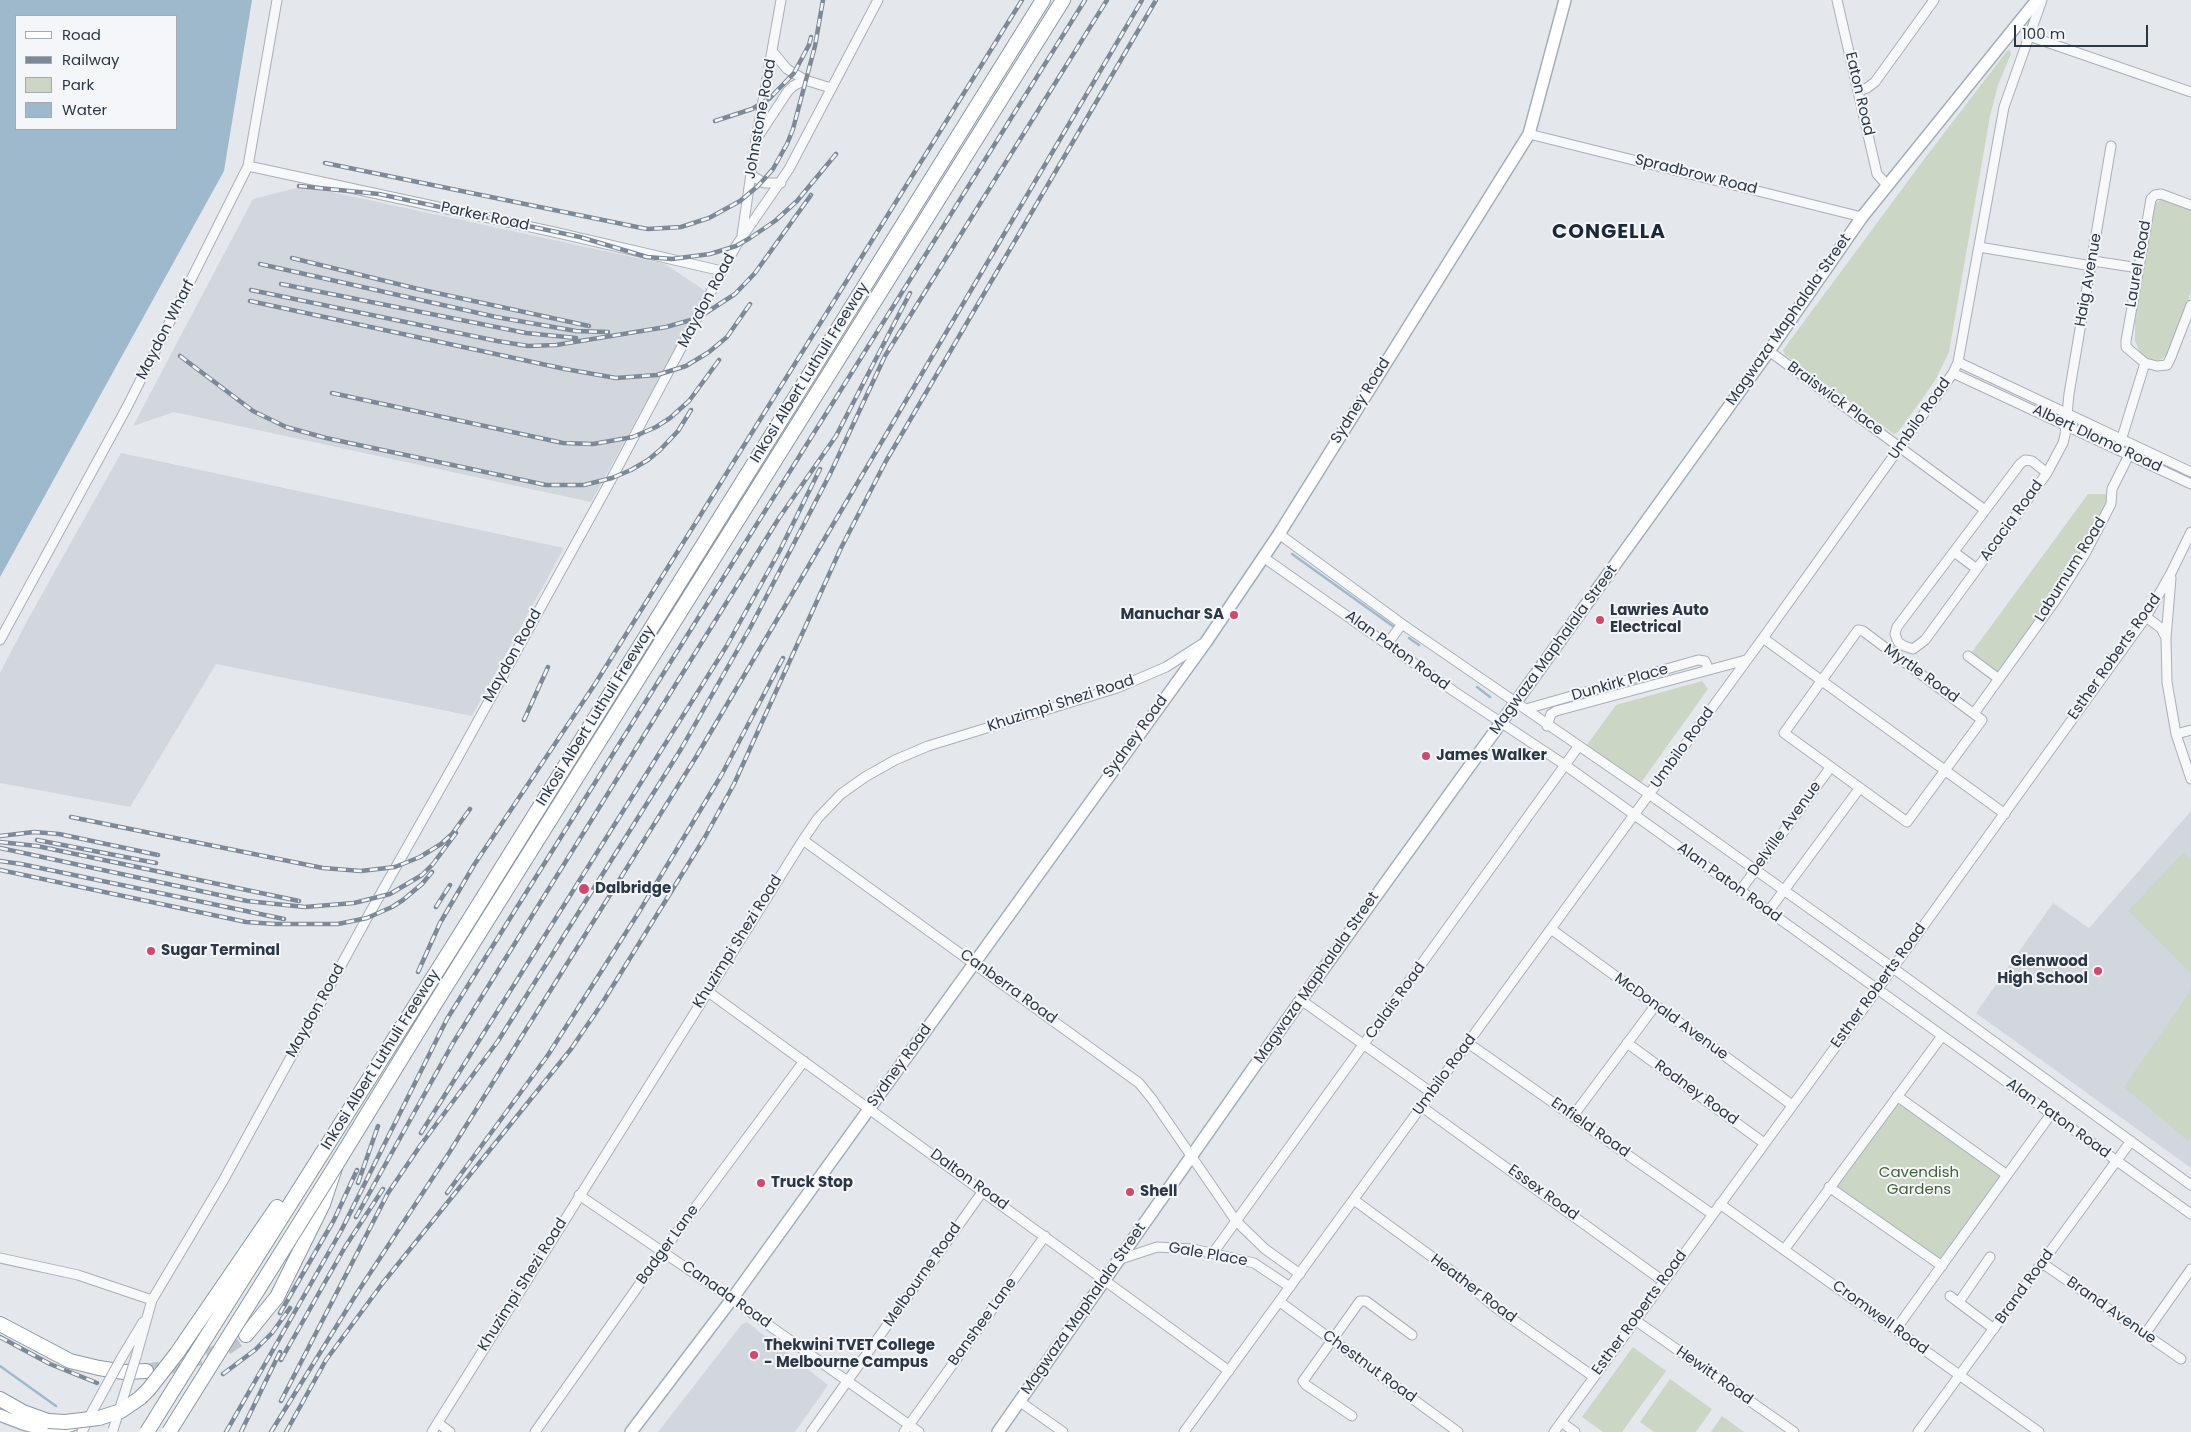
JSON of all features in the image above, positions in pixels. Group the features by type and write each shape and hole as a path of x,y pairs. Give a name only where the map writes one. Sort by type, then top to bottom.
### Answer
{"highway":[{"name":"Inkosi Albert Luthuli Freeway","path":"147,1432 1043,0"},
{"name":"Inkosi Albert Luthuli Freeway","path":"169,1432 1063,0"},
{"path":"0,1399 23,1412 48,1421 65,1422 99,1418 121,1411 140,1398 163,1372 277,1206 338,1127"},
{"path":"246,1335 276,1297 323,1204 336,1165"},
{"path":"1,1325 70,1361 124,1372 146,1372"},
{"path":"178,1417 178,1432"}],"main road":[{"name":"Sydney Road","path":"631,1432 732,1299 1206,642 1279,534 1529,134 1565,0"},
{"name":"Magwaza Maphalala Street","path":"998,1432 1301,1000 1769,351 1862,217 2037,0"},
{"path":"0,1416 35,1428 59,1430 70,1427 93,1410"},
{"path":"0,1416 18,1432"}],"street":[{"name":"Maydon Wharf","path":"0,640 127,407 248,166 277,0"},
{"name":"Johnstone Road","path":"742,238 756,140 782,0"},
{"name":"Maydon Road","path":"113,1431 152,1300 223,1181 367,918 457,759 612,478 722,271 742,238 781,183 878,0"},
{"name":"Eaton Road","path":"1837,0 1876,174 1887,185"},
{"path":"1858,91 1867,88 1874,82 1934,0"},
{"name":"Umbilo Road","path":"1184,1432 1763,638 1953,373 1958,362 2004,107 2042,0"},
{"path":"2029,36 2191,92"},
{"path":"772,51 788,69 805,80 831,88"},
{"path":"756,140 788,91 805,80"},
{"name":"Spradbrow Road","path":"1529,134 1862,217"},
{"name":"Haig Avenue","path":"2066,414 2111,146"},
{"name":"Parker Road","path":"248,166 554,232 722,271"},
{"path":"751,175 764,183 781,183"},
{"name":"Laurel Road","path":"2145,363 2129,350 2126,345 2151,199 2154,195 2161,194 2191,205"},
{"path":"1979,247 2139,268"},
{"path":"2119,449 2145,363 2163,366 2168,363 2191,304"},
{"name":"Braiswick Place","path":"1769,351 1901,447"},
{"name":"Albert Dlomo Road","path":"1958,362 2191,472"},
{"name":"Albert Dlomo Road","path":"1953,373 2191,484"},
{"path":"2002,396 2007,385"},
{"name":"Acacia Road","path":"2047,473 2032,461 2025,460 2022,462 1896,627 1896,638 1904,646 1913,649 1925,640 2047,473 2063,443 2066,414"},
{"name":"Laburnum Road","path":"1975,712 2057,598 2086,552 2111,504 2112,489 2134,445"},
{"name":"Acacia Road","path":"1901,447 1985,510"},
{"name":"Esther Roberts Road","path":"1554,1432 1893,968 2146,617 2171,573 2191,532"},
{"name":"Alan Paton Road","path":"1279,534 1402,624 1526,709 1547,726 1649,794 1893,968 2191,1185"},
{"name":"Acacia Road","path":"1954,552 1977,569"},
{"name":"Alan Paton Road","path":"1263,557 1500,723 1566,765 1768,912 2191,1214"},
{"path":"2171,573 2166,638 2167,682 2176,734 2191,779"},
{"path":"2146,617 2161,628 2166,638"},
{"path":"1388,643 1402,624"},
{"name":"Myrtle Road","path":"1861,630 1975,712 1982,718 1982,722 1907,822 1784,733 1857,632 1861,630"},
{"path":"1763,638 2004,814"},
{"name":"Khuzimpi Shezi Road","path":"432,1432 803,840 818,818 841,794 865,777 895,760 928,746 1117,688 1166,667 1206,642"},
{"path":"1968,656 1999,679"},
{"name":"Dunkirk Place","path":"1526,709 1701,660 1705,661 1709,670"},
{"path":"1547,726 1551,714 1556,711 1746,660"},
{"path":"1638,678 1640,689"},
{"path":"1619,684 1621,694"},
{"path":"2176,734 2191,730"},
{"name":"Calais Road","path":"1213,1253 1365,1045 1578,747"},
{"name":"Delville Avenue","path":"1740,891 1830,768"},
{"path":"1768,912 1859,789"},
{"name":"Canberra Road","path":"803,840 1139,1083 1149,1094 1191,1156"},
{"name":"McDonald Avenue","path":"1551,929 1792,1105"},
{"name":"Dalton Road","path":"706,992 869,1108 1045,1236 1104,1282 1229,1371"},
{"path":"1301,1000 1432,1093"},
{"path":"1573,1116 1655,1006"},
{"path":"1784,1250 1942,1036"},
{"name":"Enfield Road","path":"1468,1043 1712,1214"},
{"name":"Rodney Road","path":"1627,1043 1764,1143"},
{"name":"Badger Lane","path":"535,1432 663,1251 804,1061"},
{"path":"1897,1096 2006,1175"},
{"name":"Essex Road","path":"1422,1107 1664,1281"},
{"path":"1896,1329 2051,1114"},
{"name":"Brand Road","path":"1918,1432 2130,1141"},
{"name":"Gale Place","path":"1191,1156 1236,1222 1265,1249 1300,1274"},
{"path":"1829,1187 1942,1266"},
{"name":"Melbourne Road","path":"811,1432 983,1191"},
{"name":"Canada Road","path":"579,1195 663,1251 848,1381 906,1428 919,1432"},
{"name":"Heather Road","path":"1354,1200 1454,1273 1507,1316 1594,1376"},
{"name":"Cromwell Road","path":"1720,1204 2039,1432"},
{"name":"Banshee Lane","path":"906,1428 1045,1236"},
{"name":"Gale Place","path":"1121,1259 1157,1247 1172,1246 1213,1253 1254,1263 1290,1288"},
{"path":"0,1258 78,1275 152,1300"},
{"path":"1959,1302 1990,1258"},
{"name":"Brand Avenue","path":"2042,1263 2181,1359"},
{"path":"2145,1334 2191,1269"},
{"path":"1950,1296 1994,1329"},
{"path":"1352,1416 1306,1385 1304,1381 1332,1340 1362,1300 1412,1335"},
{"name":"Chestnut Road","path":"1280,1302 1458,1432"},
{"name":"Maydon Road","path":"83,1429 122,1356 148,1314"},
{"name":"Hewitt Road","path":"1635,1320 1794,1432"},
{"path":"1019,1401 1063,1432"},
{"path":"1561,1422 1575,1432"},
{"path":"438,1423 450,1432"}],"shaded area":[{"path":"304,186 665,264 707,292 591,502 174,412 133,426 253,199"},
{"path":"121,453 564,548 472,716 216,664 130,807 0,783 0,673"},
{"name":"Glenwood High School","path":"2191,811 2191,1168 1976,1013 2053,903 2089,928"},
{"name":"Thekwini TVET College - Melbourne Campus","path":"747,1322 828,1385 795,1432 658,1432 742,1324"}],"green space":[{"path":"2010,50 2011,54 1998,85 1990,116 1949,352 1937,377 1925,395 1898,432 1894,434 1785,355 1783,350 1925,158 2007,51"},
{"path":"2162,199 2191,208 2191,291 2171,351 2162,359 2152,362 2142,357 2135,341 2135,321 2154,204"},
{"path":"2088,494 2105,494 2109,497 2110,502 2084,549 2055,595 2000,673 1972,652"},
{"path":"1702,681 1708,689 1640,784 1587,745 1616,705"},
{"path":"2183,853 2191,860 2191,973 2128,911"},
{"path":"2191,990 2191,1137 2188,1141 2124,1087"},
{"name":"Cavendish Gardens","path":"1896,1102 2002,1176 1941,1261 1836,1187"},
{"path":"1633,1347 1666,1371 1622,1432 1603,1432 1582,1417"},
{"path":"1670,1379 1712,1409 1696,1432 1654,1432 1640,1422"},
{"path":"1722,1416 1744,1432 1711,1432"}],"water":[{"path":"0,0 252,0 224,171 0,577"}],"waterway":[{"path":"1292,554 1394,627"},
{"path":"1409,638 1419,645"},
{"path":"1477,687 1490,697"},
{"path":"0,1366 56,1406"}],"tunnel":[{"path":"146,1371 184,1364 225,1349 246,1335"}],"railway":[{"path":"325,163 648,229 681,227 709,218 740,201 758,186 773,169 787,144 793,129 815,46 823,0"},
{"path":"418,972 440,923 474,865 595,684 1022,0"},
{"path":"226,1432 341,1231 447,1019 1085,0"},
{"path":"281,1401 388,1193 420,1146 498,1041 681,749 750,628 830,474 885,356 1107,0"},
{"path":"271,1432 357,1293 449,1153 696,757 1142,0"},
{"path":"286,1432 326,1360 382,1284 571,1049 601,1005 705,837 734,784 841,548 886,461 1156,0"},
{"path":"715,121 752,109 770,98 794,73 809,45 811,37"},
{"path":"299,186 379,194 580,237 647,257 672,259 710,254 736,246 750,238 775,221 797,201 836,154"},
{"path":"251,290 528,346 556,345 666,327 698,318 735,294 755,273 811,195"},
{"path":"292,258 418,289 589,326"},
{"path":"260,264 496,317 576,331 608,332"},
{"path":"281,284 526,333 576,338"},
{"path":"356,1217 453,1043 779,518 836,436 910,293"},
{"path":"250,301 565,369 616,378 657,375 686,366 709,352 727,337 750,304"},
{"path":"180,356 253,411 286,427 326,438 546,485 584,485 612,478 631,470 660,450 678,431 691,410"},
{"path":"332,393 563,443 593,444 633,437 656,427 670,418 689,401 719,360"},
{"path":"421,1133 726,647 779,552 820,469"},
{"path":"447,1193 548,1055 639,912 722,774 783,658"},
{"path":"524,720 548,667"},
{"path":"71,817 323,868 361,871 395,867 420,857 441,844 452,834 470,809"},
{"path":"0,836 34,832 59,834 158,855"},
{"path":"0,848 247,901 305,907 354,903 390,894 422,875 433,864 456,833"},
{"path":"37,840 156,863"},
{"path":"0,842 37,846 299,901"},
{"path":"0,861 284,919"},
{"path":"0,870 246,922 275,924 338,924 367,918 403,900 422,884 432,872"},
{"path":"436,907 450,885"},
{"path":"358,1183 378,1126"},
{"path":"280,1313 334,1220 357,1170"},
{"path":"281,1360 345,1247 383,1189"},
{"path":"223,1374 255,1350 272,1333 290,1308"},
{"path":"0,1337 50,1364 97,1383"},
{"path":"241,1432 280,1352"}],"place":[{"name":"Manuchar SA","path":"1234,615"},
{"name":"Lawries Auto Electrical","path":"1600,620"},
{"name":"James Walker","path":"1426,756"},
{"name":"Dalbridge","path":"584,889"},
{"name":"Sugar Terminal","path":"151,951"},
{"name":"Glenwood High School","path":"2098,971"},
{"name":"Truck Stop","path":"761,1183"},
{"name":"Shell","path":"1130,1192"},
{"name":"Thekwini TVET College - Melbourne Campus","path":"754,1355"}],"district":[{"name":"CONGELLA","path":"1609,233"}]}
